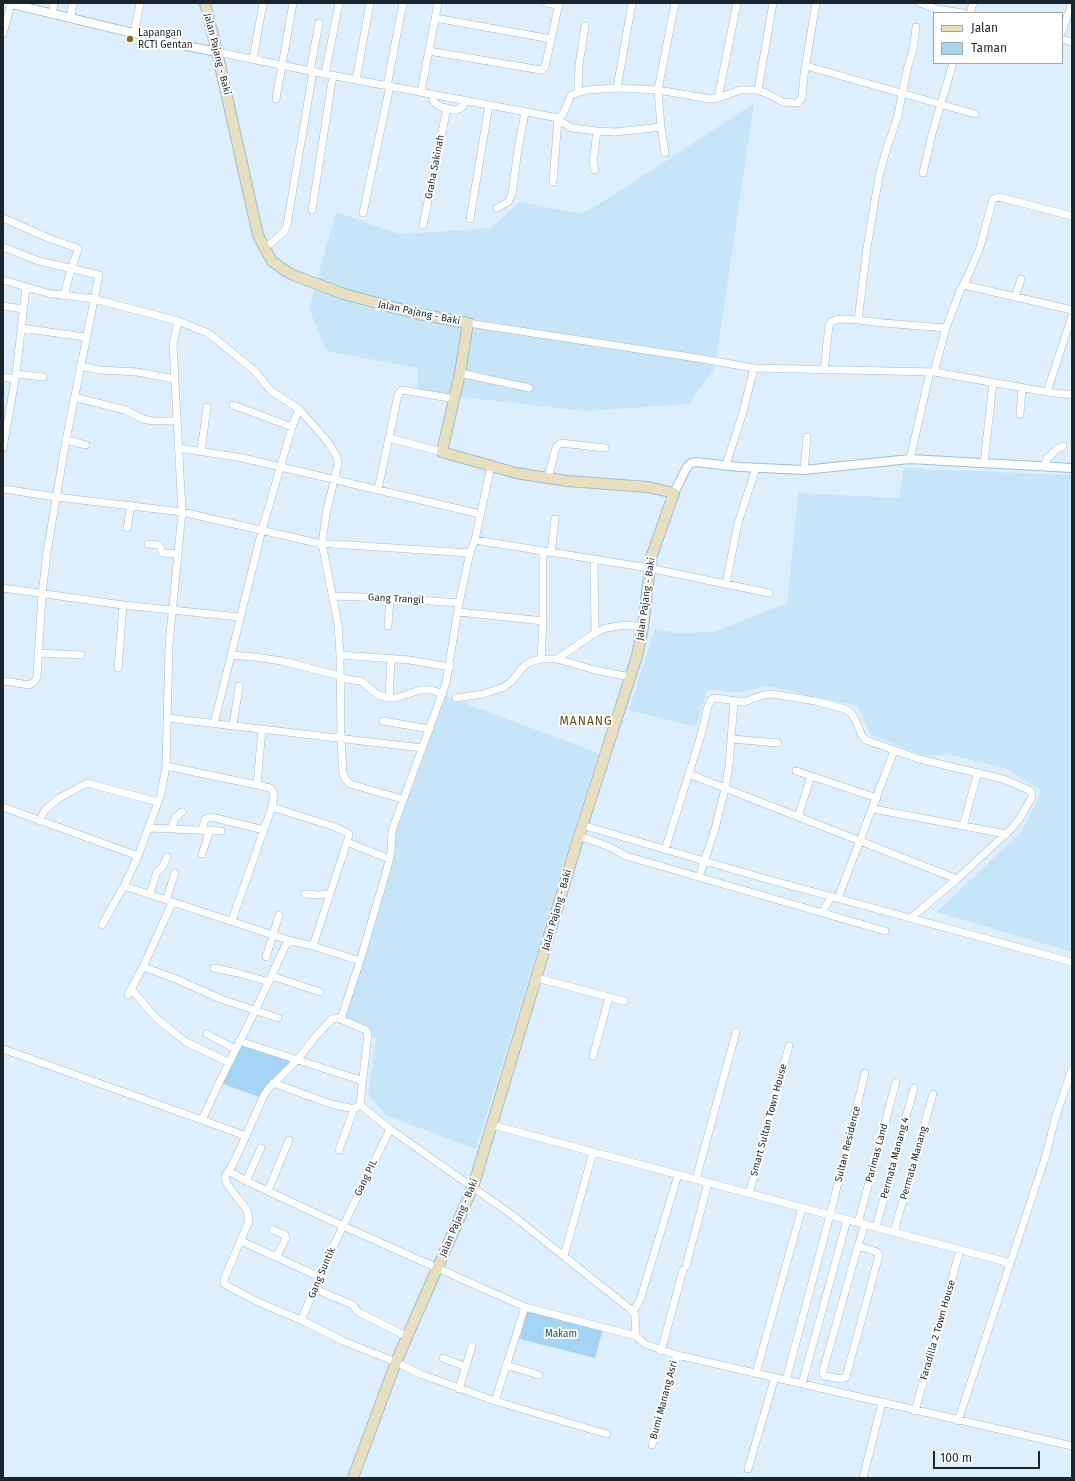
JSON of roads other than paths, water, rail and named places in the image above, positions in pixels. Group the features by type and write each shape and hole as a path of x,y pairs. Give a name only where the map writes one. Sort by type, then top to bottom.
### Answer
{"main road":[{"name":"Jalan Pajang - Baki","path":"205,3 258,235 268,247 272,261 293,275 344,294 414,313 468,324 455,398 442,452"},
{"path":"442,452 491,466 548,478 567,481 635,486 674,493"},
{"name":"Jalan Pajang - Baki","path":"353,1478 395,1365 473,1187 582,825 641,640 649,568 653,550 674,493"}],"street":[{"path":"3,34 10,3 187,46 558,119 572,128 616,132 661,127"},
{"path":"52,14 54,3"},
{"path":"70,18 73,3"},
{"path":"134,33 140,3"},
{"path":"252,59 263,3"},
{"path":"276,99 293,3"},
{"path":"312,210 339,3"},
{"path":"356,80 370,3"},
{"path":"363,213 389,86 403,3"},
{"path":"421,92 438,3"},
{"path":"429,51 541,70 545,67 558,4 546,3"},
{"path":"617,88 632,3"},
{"path":"665,153 658,90 675,3"},
{"path":"718,98 737,3"},
{"path":"758,90 773,3"},
{"path":"553,182 558,119 563,114 571,95 578,92 617,88 658,90 710,99 718,98 740,90 758,90 783,102 798,103 802,97 816,3"},
{"path":"920,3 936,9 956,12"},
{"path":"1063,29 1072,3"},
{"path":"435,18 551,39"},
{"path":"268,247 284,232 287,225 312,71 318,24"},
{"path":"578,92 579,65 585,26"},
{"path":"858,320 868,240 879,176 886,150 898,119 908,66 913,50 916,27"},
{"path":"923,173 932,134 953,64"},
{"path":"806,66 976,114"},
{"path":"432,94 433,100 436,104 447,108 459,109 466,100"},
{"path":"470,219 489,105"},
{"name":"Graha Sakinah","path":"423,225 447,108"},
{"path":"497,208 508,202 512,194 518,149 526,112"},
{"path":"595,170 593,164 597,131"},
{"path":"910,459 932,372 946,328 980,247 993,199 996,198 1026,204 1072,216"},
{"path":"3,218 48,238 77,248 78,250 64,296"},
{"path":"3,247 39,261 99,275 85,338 47,552 42,594 37,677 34,682 29,685 3,681"},
{"path":"1015,296 1021,279"},
{"path":"3,280 47,293 94,299 178,321 208,333 255,371 271,391 299,409 328,442 337,456 338,464 319,544 338,624 340,655 337,676 343,774 350,784 402,799"},
{"path":"964,284 1072,310"},
{"path":"3,448 7,409 15,377 26,287"},
{"path":"3,306 23,309"},
{"path":"1047,392 1072,316"},
{"path":"824,370 828,325 838,319 946,328"},
{"path":"102,925 124,886 138,856 158,802 166,766 169,644 182,512 172,344 178,321"},
{"path":"468,324 697,358 754,368 932,372 1072,395"},
{"path":"21,328 85,338"},
{"path":"80,366 100,370 137,372 174,379"},
{"path":"726,465 743,412 754,368"},
{"path":"460,373 529,388"},
{"path":"3,377 42,377"},
{"path":"984,463 993,383"},
{"path":"1020,414 1022,388"},
{"path":"378,489 399,393 402,390 455,398"},
{"path":"74,398 126,410 143,419 153,421 177,421"},
{"path":"233,405 292,427"},
{"path":"201,451 207,407"},
{"path":"214,724 262,530 292,427 299,409"},
{"path":"804,470 807,437"},
{"path":"389,438 442,452"},
{"path":"66,440 86,445"},
{"path":"548,478 555,451 557,446 562,443 605,448"},
{"path":"1044,466 1047,459 1063,446"},
{"path":"178,448 243,458 480,514"},
{"path":"674,493 684,471 691,463 703,462 756,468 804,470 910,459 1072,468"},
{"path":"341,1018 360,961 389,859 392,832 402,799 443,694 450,667 459,603 470,553 475,540 491,466"},
{"path":"726,584 738,523 756,468"},
{"path":"3,488 56,497 182,512 319,544 470,553"},
{"path":"127,528 131,505"},
{"path":"541,659 547,552 555,520"},
{"path":"475,540 649,568 769,592"},
{"path":"148,544 159,545 164,553 178,554"},
{"path":"594,560 595,632"},
{"path":"3,588 123,604 240,617"},
{"name":"Gang Trangil","path":"332,596 459,603"},
{"path":"388,626 390,598"},
{"path":"118,668 123,604"},
{"path":"458,612 543,621"},
{"path":"557,659 595,632 606,628 626,625 643,627"},
{"path":"39,653 81,655"},
{"path":"231,655 282,661 361,681 378,695 389,698 396,698 420,690 431,690 443,694"},
{"path":"340,655 391,658 450,667"},
{"path":"389,698 391,658"},
{"path":"456,698 483,694 504,687 523,667 530,662 541,659 557,659 595,670 630,677"},
{"path":"233,726 239,686"},
{"path":"665,850 701,735 708,706 712,699 715,698 744,702 763,695 772,694 836,706 851,713 862,736 866,740 919,759 1003,778 1029,790 1032,793 1020,818 1006,834 957,879 911,918"},
{"path":"699,877 715,829 725,789 732,739 734,701"},
{"path":"167,718 422,748"},
{"path":"383,721 430,728"},
{"path":"257,785 262,729"},
{"path":"732,739 778,743"},
{"path":"822,912 835,897 861,841 894,751"},
{"path":"166,766 270,788 273,792 274,798 272,807 232,920"},
{"path":"796,771 877,798"},
{"path":"963,826 978,772"},
{"path":"689,774 957,879"},
{"path":"798,817 811,776"},
{"path":"39,821 45,810 58,798 87,782 158,802"},
{"path":"3,807 138,856"},
{"path":"272,807 304,816 348,834 348,842 313,946"},
{"path":"873,809 1006,834"},
{"path":"171,828 176,818 182,812"},
{"path":"202,854 206,830 205,818 211,817 264,830"},
{"path":"582,825 704,862 1072,962"},
{"path":"149,828 221,831"},
{"path":"579,836 610,847 626,856 885,931"},
{"path":"348,842 389,859"},
{"path":"150,894 157,872 163,866 167,857"},
{"path":"175,873 169,901 142,967 129,992 156,1018 186,1042 228,1062"},
{"path":"124,886 232,920 288,940 313,946 360,961"},
{"path":"305,894 330,894"},
{"path":"266,957 279,915"},
{"path":"202,1120 228,1062 255,1011 288,940"},
{"path":"142,967 220,999 278,1018"},
{"path":"214,968 270,979 320,992"},
{"path":"537,978 624,1001"},
{"path":"593,1056 609,997"},
{"path":"339,1150 354,1109 360,1105 368,1031 341,1018 332,1019 297,1060 273,1083 263,1097 246,1136 229,1171 226,1174 225,1177 227,1184 247,1210 249,1216 248,1226 224,1279 224,1284 258,1302 301,1320 395,1365 495,1401 607,1434"},
{"path":"696,1180 736,1032"},
{"path":"207,1034 235,1049"},
{"path":"240,1041 363,1081"},
{"name":"Smart Sultan Town House","path":"749,1194 789,1046"},
{"path":"3,1049 246,1136"},
{"path":"958,1421 1072,1069"},
{"name":"Sultan Residence","path":"786,1380 866,1073"},
{"name":"Parimas Land","path":"858,1246 878,1252 879,1255 846,1378 841,1379 825,1376 823,1371 858,1246 861,1223 896,1082"},
{"path":"273,1083 331,1104 354,1109"},
{"name":"Permata Manang 4","path":"876,1227 914,1088"},
{"name":"Permata Manang","path":"894,1232 933,1094"},
{"path":"360,1105 390,1130 512,1215 633,1312 635,1318 636,1336"},
{"path":"492,1125 1010,1263"},
{"name":"Gang PIL","path":"343,1226 390,1130"},
{"path":"268,1191 289,1140"},
{"path":"246,1181 261,1148"},
{"path":"564,1256 593,1152"},
{"path":"229,1171 246,1181 343,1226 524,1307 636,1336 645,1344 677,1355 958,1421 1072,1446"},
{"path":"633,1312 640,1300 678,1175"},
{"path":"661,1350 708,1183"},
{"path":"756,1373 802,1208"},
{"path":"802,1384 847,1220"},
{"name":"Gang Suntik","path":"301,1320 343,1226"},
{"path":"273,1230 285,1235 286,1238 277,1256"},
{"path":"241,1241 320,1276"},
{"name":"Faradilla 2 Town House","path":"915,1411 960,1250"},
{"path":"315,1289 353,1305 358,1312 408,1337"},
{"path":"495,1401 524,1307"},
{"path":"460,1389 472,1346"},
{"name":"Bumi Manang Asri","path":"652,1445 677,1355"},
{"path":"443,1358 466,1367"},
{"path":"506,1365 538,1375"},
{"path":"748,1469 775,1377"},
{"path":"863,1478 882,1403"}],"place":[{"name":"Lapangan RCTI Gentan","path":"130,39"}],"district":[{"name":"MANANG","path":"586,722"}],"park label":[{"name":"Makam","path":"561,1334"}]}
